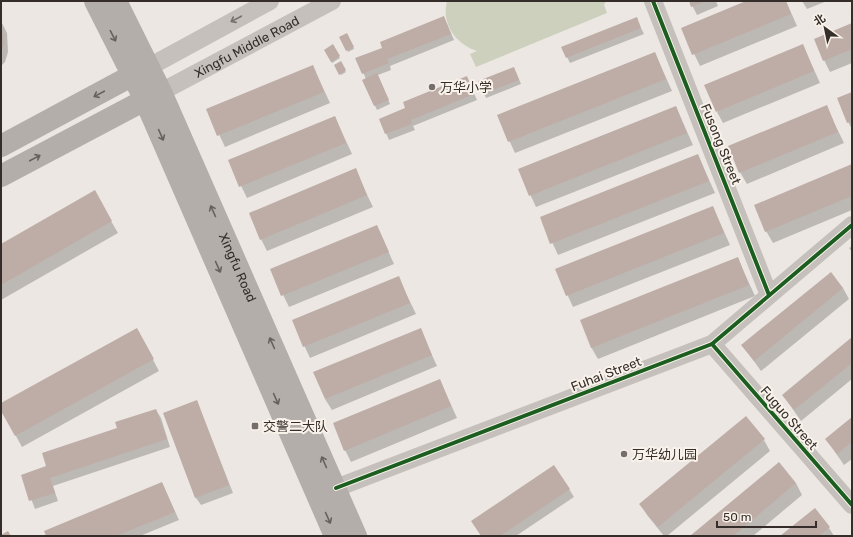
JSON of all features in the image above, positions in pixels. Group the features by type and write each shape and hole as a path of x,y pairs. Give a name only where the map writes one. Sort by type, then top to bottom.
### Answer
{"main road":[{"name":"Xingfu Road","path":"96,1 141,71"},
{"name":"Xingfu Road","path":"116,1 141,71 336,488 356,536"},
{"path":"1,146 141,71"},
{"name":"Xingfu Road","path":"153,96 335,536"},
{"name":"Xingfu Middle Road","path":"1,176 153,96"}],"street":[{"path":"141,71 270,1"},
{"name":"Xingfu Middle Road","path":"153,96 332,1"},
{"name":"Fusong Street","path":"653,1 770,295"},
{"name":"Fuhai Street","path":"336,488 712,344 852,225"},
{"name":"Fuguo Street","path":"712,344 852,505"}],"green space":[{"path":"447,1 606,1 604,5 607,13 476,67 470,54 477,51 469,48 457,38 448,25 446,18"}],"building":[{"path":"689,1 706,1 691,7"},
{"path":"746,1 786,1 791,14 692,55 681,28"},
{"path":"444,16 451,34 387,59 389,63 362,74 355,58 382,48 380,42"},
{"path":"637,17 641,28 566,58 561,47"},
{"path":"1,20 4,43 1,52"},
{"path":"852,23 852,49 823,61 814,39"},
{"path":"347,33 354,47 346,51 339,37"},
{"path":"333,44 340,56 331,62 324,50"},
{"path":"803,44 814,71 716,112 704,85"},
{"path":"655,52 666,79 508,142 497,115"},
{"path":"341,61 346,70 339,75 334,65"},
{"path":"313,65 324,92 217,136 206,109"},
{"path":"514,67 519,80 483,94 478,81"},
{"path":"377,73 389,100 374,106 362,80"},
{"path":"467,76 474,94 411,120 412,124 385,134 379,119 405,108 403,102"},
{"path":"852,92 852,121 847,123 837,98"},
{"path":"827,105 838,132 739,173 728,146"},
{"path":"676,106 687,133 529,196 518,169"},
{"path":"335,116 346,143 239,187 228,160"},
{"path":"698,154 709,181 550,244 540,217"},
{"path":"852,164 852,196 765,232 754,205"},
{"path":"356,168 367,195 260,240 249,213"},
{"path":"95,190 112,221 1,285 1,244"},
{"path":"713,206 724,233 566,296 555,269"},
{"path":"377,225 389,252 281,296 270,269"},
{"path":"738,257 749,285 591,348 580,320"},
{"path":"831,272 843,288 754,361 741,345"},
{"path":"399,276 410,303 303,347 292,320"},
{"path":"137,328 154,359 15,436 1,411 1,403"},
{"path":"421,328 432,355 325,399 313,372"},
{"path":"852,337 852,363 794,410 782,395"},
{"path":"440,379 451,406 344,451 333,423"},
{"path":"197,400 229,485 195,498 163,413"},
{"path":"156,409 167,439 50,478 55,493 29,501 21,475 46,466 42,453 117,428 115,422"},
{"path":"746,416 765,439 658,527 639,504"},
{"path":"852,417 852,442 837,454 825,439"},
{"path":"779,462 796,483 733,536 690,536"},
{"path":"554,465 570,489 500,536 481,536 471,521"},
{"path":"162,482 175,512 116,536 46,536 44,531"},
{"path":"815,508 830,527 819,536 780,536"},
{"path":"8,531 11,536 1,536 1,535"}],"cycle path":[{"path":"653,1 769,295"},
{"path":"336,488 712,344 852,225"},
{"path":"712,344 852,505"}],"place":[{"name":"万华小学","path":"432,87"},
{"name":"交警二大队","path":"255,426"},
{"name":"万华幼儿园","path":"624,454"}]}
